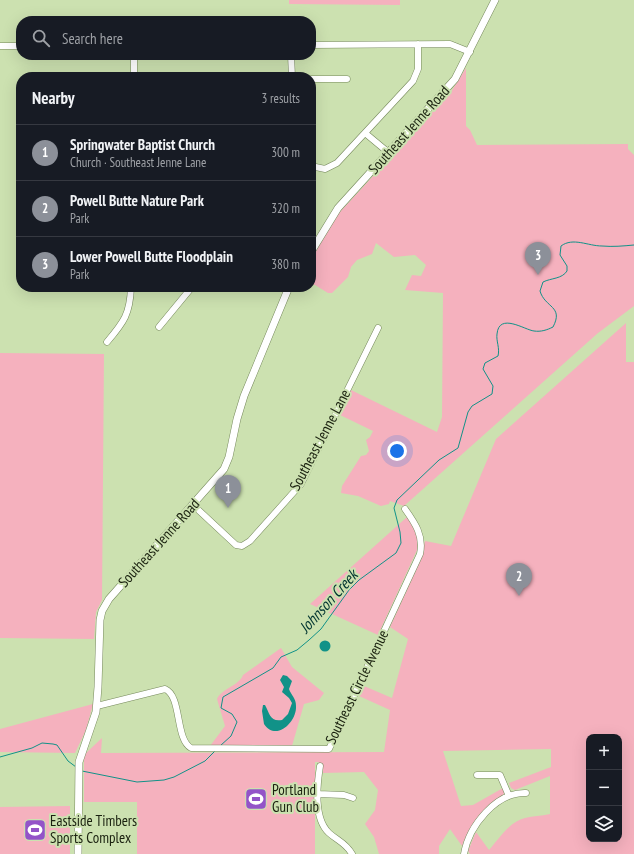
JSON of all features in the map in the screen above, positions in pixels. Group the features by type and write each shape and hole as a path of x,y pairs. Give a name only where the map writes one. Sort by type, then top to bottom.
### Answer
{"main road":[{"name":"Southeast Jenne Road","path":"316,244 338,208 448,88 460,72 495,0"},
{"name":"Southeast Jenne Road","path":"78,854 79,762 92,726 97,706 100,620 103,608 218,476 228,460 237,419 244,396 273,322 287,292"}],"street":[{"path":"316,168 320,169 334,166 416,77 418,69 418,44"},
{"path":"316,45 450,44 470,52"},
{"path":"0,46 16,46"},
{"path":"134,60 134,72"},
{"path":"291,60 292,72"},
{"path":"316,79 347,79"},
{"path":"365,132 389,153"},
{"path":"107,342 125,320 130,307 130,292"},
{"path":"159,327 188,292"},
{"name":"Southeast Jenne Lane","path":"193,505 236,545 245,545 250,541 300,484 378,328"},
{"name":"Southeast Circle Avenue","path":"97,706 157,690 166,690 172,695 187,745 194,748 330,749 420,554 420,535 416,525 405,510"},
{"path":"320,766 318,794 319,813 323,825 329,833 345,844 352,854"},
{"path":"477,775 500,775 509,796"},
{"path":"464,854 469,838 481,819 496,804 517,793 526,793"},
{"path":"318,794 344,795 353,798"}],"shaded area":[{"path":"289,0 400,0 400,5 289,4"},
{"path":"466,68 466,126 470,130 477,145 628,144 628,149 634,155 634,306 598,333 404,506 390,501 389,504 381,506 358,496 341,493 342,486 361,456 366,455 369,451 366,440 370,437 373,431 338,414 351,390 437,432 442,417 443,293 405,290 412,275 421,276 426,265 415,255 394,257 376,243 372,254 357,260 351,267 348,277 332,293 328,293 316,286 316,251 339,213 451,92"},
{"path":"626,323 626,362 634,362 634,854 470,854 468,851 476,832 489,850 514,823 525,818 550,814 550,776 515,790 511,788 509,783 551,767 551,749 443,751 461,806 473,805 503,788 505,791 499,800 484,811 477,819 462,846 450,829 439,846 439,854 379,854 374,837 365,824 375,810 378,790 364,772 323,773 323,766 318,762 315,762 315,854 137,854 137,802 84,802 84,757 86,753 102,738 101,753 384,752 390,710 359,696 364,686 392,698 408,639 390,627 421,559 425,541 451,546 496,439"},
{"path":"0,353 104,354 102,600 96,612 94,639 0,638"},
{"path":"407,517 416,533 417,550 378,635 310,604"},
{"path":"281,648 292,667 324,693 319,700 304,704 292,746 210,746 225,726 217,699 219,695 238,682 243,675"},
{"path":"93,704 86,730 75,753 0,752 0,729"},
{"name":"Eastside Timbers Sports Complex","path":"70,806 70,854 0,854 0,807"}],"water":[{"path":"325,640 329,642 331,646 329,650 325,652 321,650 319,646 321,642"},
{"path":"283,675 287,676 292,681 289,689 296,706 293,718 285,728 274,731 269,729 264,724 262,711 263,705 265,705 271,717 275,720 282,720 288,714 292,703 282,692 284,687 280,680"}],"waterway":[{"name":"Johnson Creek","path":"220,746 231,736 237,722 232,714 221,708 223,697 273,668 281,657 297,650 321,629 349,590 359,580 396,553 401,543 394,508 397,500 439,460 458,448 468,412 472,406 492,394 493,386 483,369 485,363 498,356 499,350 497,334 502,324 513,324 537,331 553,327 556,320 555,311 542,297 540,291 543,282 562,276 567,271 567,266 560,255 561,246 570,242 597,246 634,245"},
{"name":"Johnson Creek","path":"0,757 32,748 42,743 53,744 57,745 68,761 76,767"},
{"name":"Johnson Creek","path":"82,771 137,782 164,780 174,777 205,761 215,751"}],"place":[{"name":"Lower Powell Butte Floodplain","path":"538,275"},
{"name":"Springwater Baptist Church","path":"228,508"},
{"name":"Powell Butte Nature Park","path":"519,596"},
{"name":"Portland Gun Club","path":"256,799"},
{"name":"Eastside Timbers Sports Complex","path":"35,830"}]}
